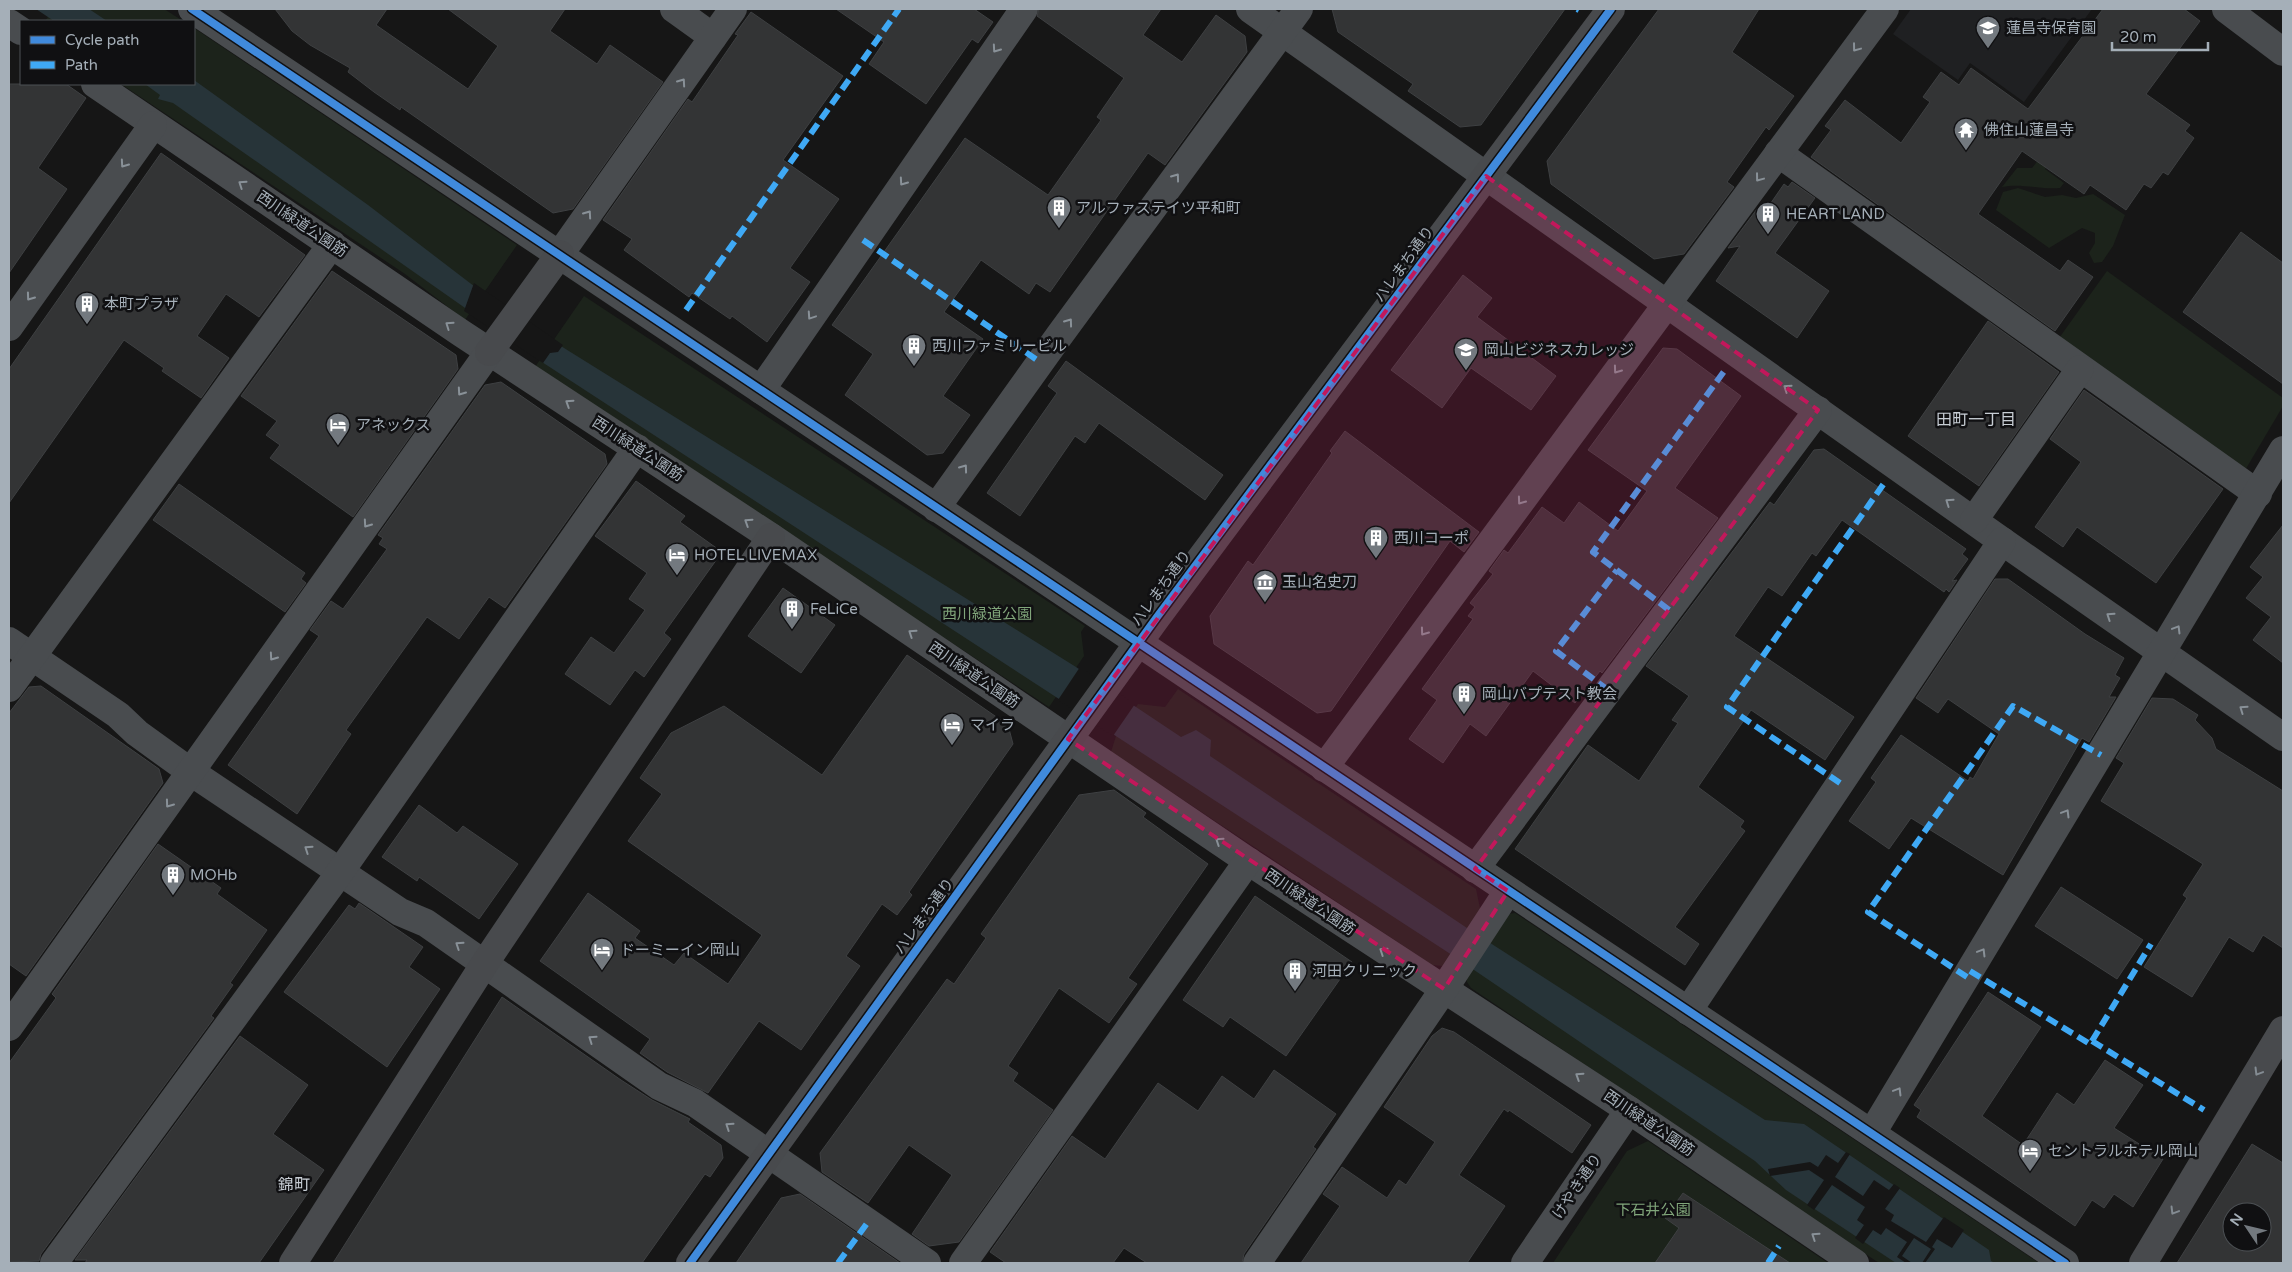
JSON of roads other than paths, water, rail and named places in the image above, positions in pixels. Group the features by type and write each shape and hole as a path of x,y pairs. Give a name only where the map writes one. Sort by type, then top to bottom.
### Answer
{"street":[{"path":"192,9 2065,1263"},
{"path":"674,9 713,37"},
{"path":"9,1027 733,9"},
{"path":"761,390 1024,9"},
{"path":"1250,9 2002,541 2283,737"},
{"path":"936,508 1059,336 1299,9"},
{"name":"ハレまち通り","path":"690,1263 1084,717 1611,9"},
{"path":"1324,768 1885,9"},
{"path":"2226,9 2283,52"},
{"path":"9,23 20,30"},
{"name":"西川緑道公園筋","path":"96,85 332,244 495,344 636,448 771,537 1248,861 1629,1110 1855,1263"},
{"path":"9,327 153,124"},
{"path":"1778,153 2258,494"},
{"path":"9,688 332,244"},
{"path":"1974,520 2080,369"},
{"path":"1475,869 1818,410"},
{"path":"54,1263 341,871 636,448"},
{"path":"1872,1133 2283,450"},
{"path":"293,1263 485,963 771,537"},
{"path":"1688,1011 2002,541"},
{"path":"9,641 118,715 137,733 191,772 400,912 426,923 659,1086 695,1103 927,1263"},
{"path":"963,1263 1248,861"},
{"path":"1257,1263 1444,989 1508,891"},
{"path":"2143,1263 2283,1030"},
{"name":"けやき通り","path":"1525,1263 1629,1110"}],"place":[{"name":"蓮昌寺保育園","path":"1988,49"},
{"name":"佛住山蓮昌寺","path":"1966,151"},
{"name":"アルファステイツ平和町","path":"1059,229"},
{"name":"HEART LAND","path":"1768,235"},
{"name":"本町プラザ","path":"87,325"},
{"name":"西川ファミリービル","path":"914,367"},
{"name":"岡山ビジネスカレッジ","path":"1466,371"},
{"name":"アネックス","path":"338,446"},
{"name":"西川コーポ","path":"1376,559"},
{"name":"HOTEL LIVEMAX","path":"677,576"},
{"name":"玉山名史刀","path":"1265,603"},
{"name":"FeLiCe","path":"792,630"},
{"name":"岡山バプテスト教会","path":"1464,715"},
{"name":"マイラ","path":"952,746"},
{"name":"MOHb","path":"173,896"},
{"name":"ドーミーイン岡山","path":"602,971"},
{"name":"河田クリニック","path":"1295,992"},
{"name":"セントラルホテル岡山","path":"2030,1172"}],"district":[{"name":"田町一丁目","path":"1976,420"},
{"name":"錦町","path":"294,1185"}],"park label":[{"name":"西川緑道公園","path":"987,614"},
{"name":"下石井公園","path":"1653,1210"}]}
